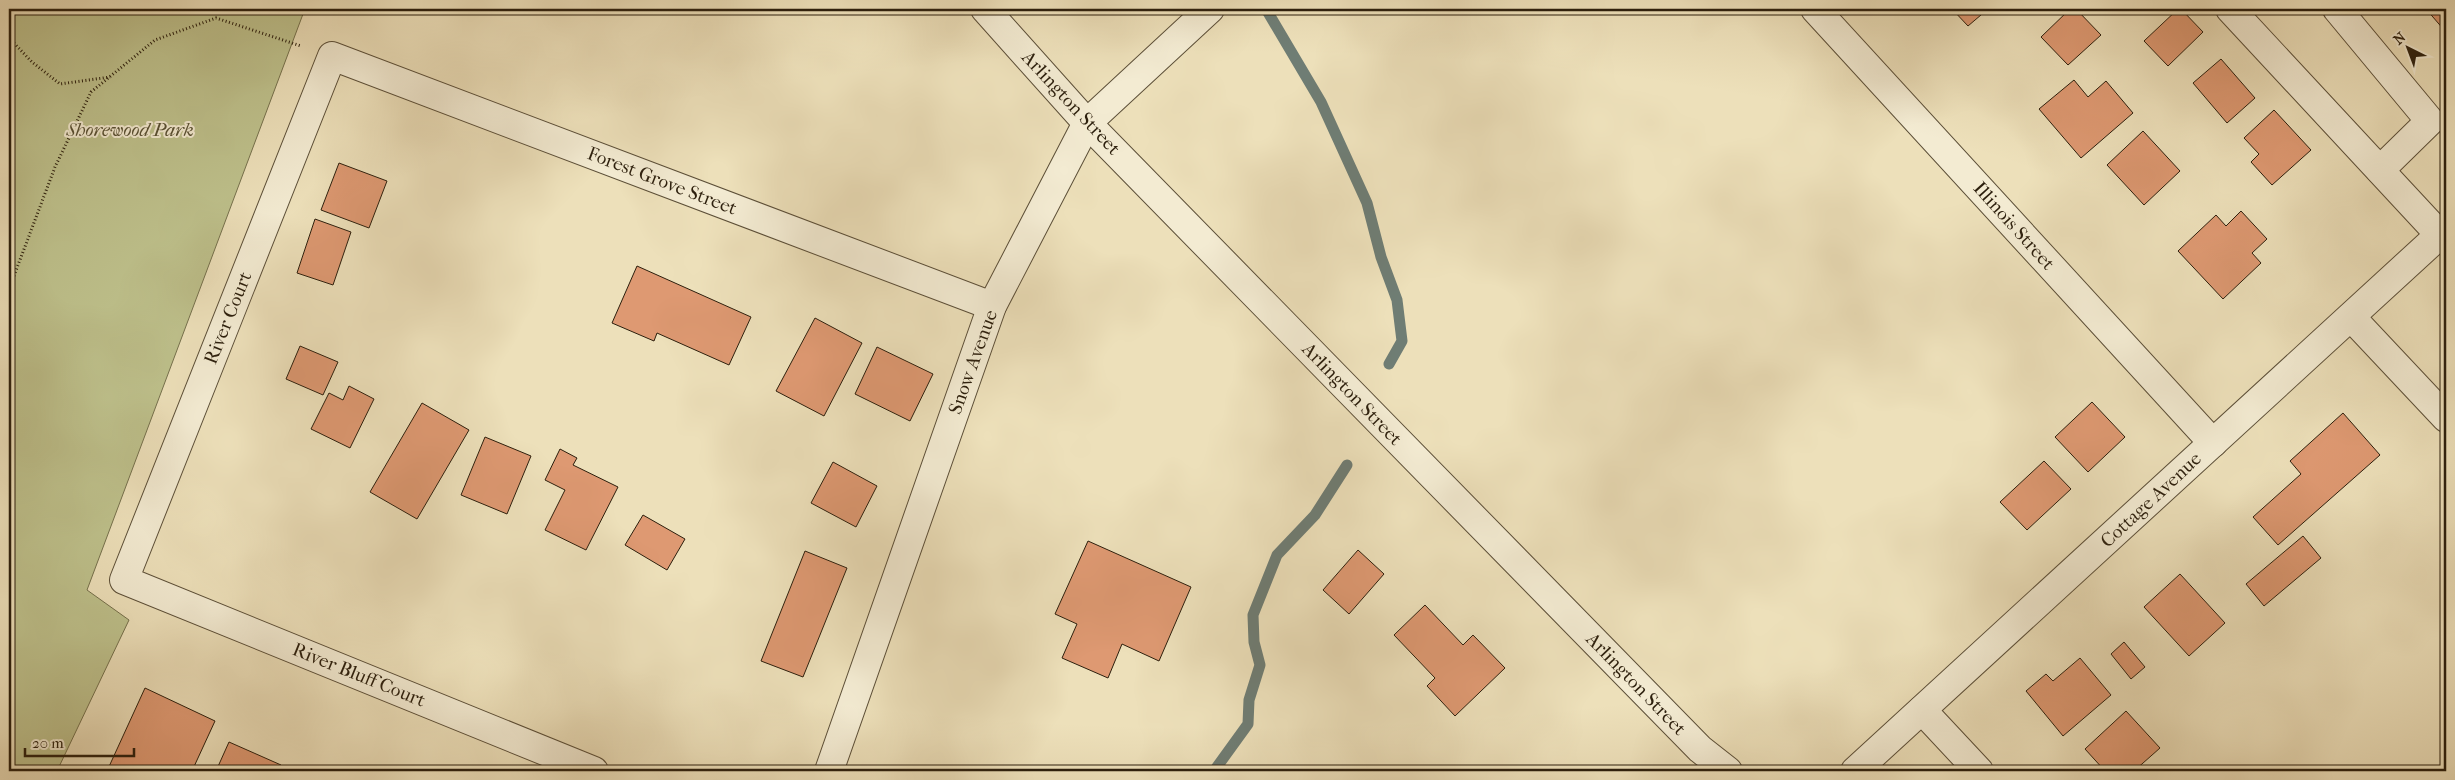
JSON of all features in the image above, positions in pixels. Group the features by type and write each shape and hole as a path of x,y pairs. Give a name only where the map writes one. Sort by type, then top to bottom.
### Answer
{"street":[{"name":"Arlington Street","path":"985,9 1087,123 1700,749 1728,771"},
{"name":"Snow Avenue","path":"829,771 992,306 1087,123 1210,9"},
{"name":"Illinois Street","path":"1815,9 2213,443"},
{"path":"2230,9 2380,170 2443,232"},
{"path":"2337,9 2438,126 2380,170"},
{"name":"Forest Grove Street","path":"332,56 992,306"},
{"name":"River Court","path":"124,580 332,56"},
{"name":"Cottage Avenue","path":"1855,771 2443,232"},
{"path":"2350,317 2446,418"},
{"name":"River Bluff Court","path":"124,580 594,771"},
{"path":"1922,710 1979,771"}],"path":[{"path":"9,290 55,166 91,92 155,40 216,18 332,56"},
{"path":"9,38 32,62 60,84 110,77"}],"green space":[{"name":"Shorewood Park","path":"9,9 295,9 303,14 87,590 129,620 57,771 9,771"}],"building":[{"path":"1952,9 1988,9 1968,26"},
{"path":"2070,9 2076,9 2101,35 2068,65 2041,37"},
{"path":"2178,9 2181,9 2203,32 2168,66 2144,41"},
{"path":"2426,9 2446,9 2446,41 2441,35 2445,31"},
{"path":"2221,59 2255,98 2227,123 2193,83"},
{"path":"2074,80 2088,97 2106,81 2133,113 2081,158 2039,109"},
{"path":"2274,110 2311,150 2272,185 2251,162 2259,154 2244,138"},
{"path":"2143,131 2180,171 2144,205 2107,165"},
{"path":"339,163 387,181 369,228 321,210"},
{"path":"2241,211 2267,239 2252,253 2261,263 2223,299 2178,251 2216,215 2226,226"},
{"path":"315,219 351,232 333,285 297,273"},
{"path":"637,266 751,317 729,365 657,333 654,341 612,323"},
{"path":"815,318 862,343 824,416 776,391"},
{"path":"300,346 338,362 323,395 286,379"},
{"path":"877,347 933,374 910,421 855,394"},
{"path":"349,386 374,399 350,448 311,429 329,393 343,400"},
{"path":"2092,402 2125,437 2088,472 2055,437"},
{"path":"422,403 469,430 417,519 370,492"},
{"path":"2343,413 2380,455 2278,545 2253,517 2301,474 2290,461"},
{"path":"485,437 531,456 507,514 461,495"},
{"path":"560,449 577,458 573,465 618,487 586,550 545,530 565,490 545,480"},
{"path":"2044,461 2071,489 2027,530 2000,502"},
{"path":"833,462 877,486 856,527 811,503"},
{"path":"643,515 685,539 667,570 625,545"},
{"path":"2303,536 2321,558 2264,606 2246,584"},
{"path":"1088,541 1191,587 1159,661 1122,644 1108,678 1062,658 1077,624 1055,614"},
{"path":"1358,550 1384,574 1349,614 1323,590"},
{"path":"805,551 847,568 803,677 761,661"},
{"path":"2180,574 2225,623 2189,656 2144,607"},
{"path":"1425,605 1463,645 1473,635 1505,668 1455,716 1427,686 1435,678 1394,635"},
{"path":"2124,642 2145,667 2131,679 2111,654"},
{"path":"2080,658 2111,695 2063,736 2026,691 2046,674 2053,681"},
{"path":"145,688 215,721 192,771 107,771"},
{"path":"2126,711 2160,748 2134,771 2105,771 2085,749"},
{"path":"229,742 281,765 279,771 216,771"}],"waterway":[{"path":"1266,9 1321,102 1367,203 1381,257 1397,300 1402,341 1389,364"},
{"path":"1214,771 1248,724 1249,700 1260,665 1254,642 1253,615 1277,555 1315,515 1347,465"}]}
